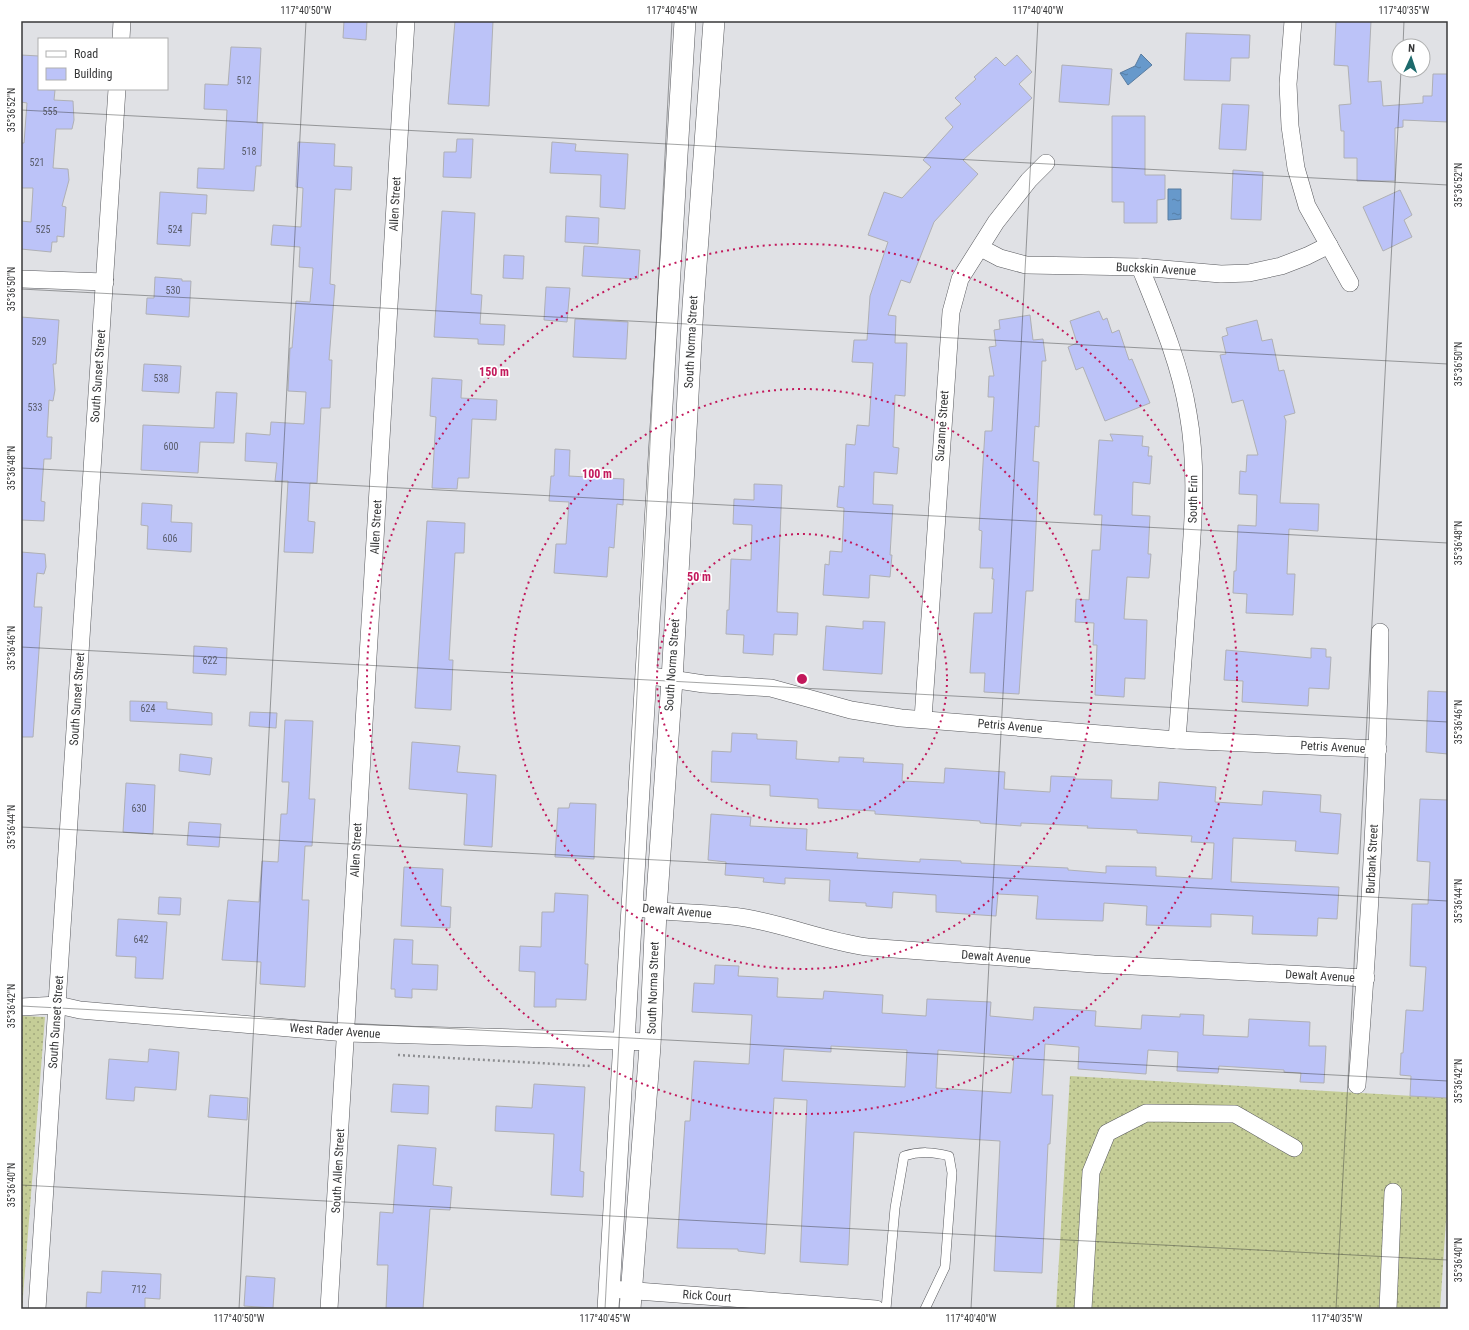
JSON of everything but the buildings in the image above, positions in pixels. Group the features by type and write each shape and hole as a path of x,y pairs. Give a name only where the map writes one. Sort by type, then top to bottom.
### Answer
{"street":[{"path":"121,38 122,21"},
{"name":"Allen Street","path":"346,1033 406,21"},
{"name":"South Norma Street","path":"609,1299 625,1042 631,907 685,21"},
{"name":"South Norma Street","path":"630,1300 651,1042 656,911 672,680 693,306 714,21"},
{"path":"1293,21 1288,84 1290,126 1296,168 1307,206 1350,283"},
{"name":"South Sunset Street","path":"38,1309 117,90"},
{"name":"Suzanne Street","path":"923,720 951,312 960,279 1005,210 1029,180 1046,163"},
{"name":"Buckskin Avenue","path":"981,248 1000,258 1026,265 1140,267 1221,274 1249,273 1288,263 1329,245"},
{"name":"South Erin","path":"1140,267 1162,322 1180,378 1188,413 1192,449 1194,510 1177,740"},
{"path":"21,280 105,282"},
{"name":"Burbank Street","path":"1357,1085 1366,978 1378,749 1380,632"},
{"name":"Petris Avenue","path":"645,675 672,680 771,688 851,710 923,720 1177,740 1378,749"},
{"name":"Dewalt Avenue","path":"631,907 656,911 747,918 839,943 867,947 1094,964 1366,978"},
{"name":"West Rader Avenue","path":"21,1007 58,1005 80,1010 346,1033 651,1042"},
{"name":"South Allen Street","path":"330,1309 346,1033"},
{"path":"1083,1309 1091,1172 1107,1133 1146,1113 1235,1114 1294,1148"},
{"path":"1388,1309 1393,1192"},
{"name":"Rick Court","path":"609,1299 876,1309"}],"lane":[{"path":"886,1309 895,1208 904,1156 918,1151 936,1152 949,1156 952,1173 945,1267 925,1309"}],"path":[{"path":"394,1054 591,1066"}],"green space":[{"path":"21,1016 45,1017 22,1309 21,1309"},
{"path":"1070,1076 1448,1098 1448,1191 1440,1309 1056,1309"}],"water":[{"path":"1141,54 1152,65 1128,85 1120,73 1135,66"},
{"path":"1168,189 1181,189 1181,219 1168,220"}]}
